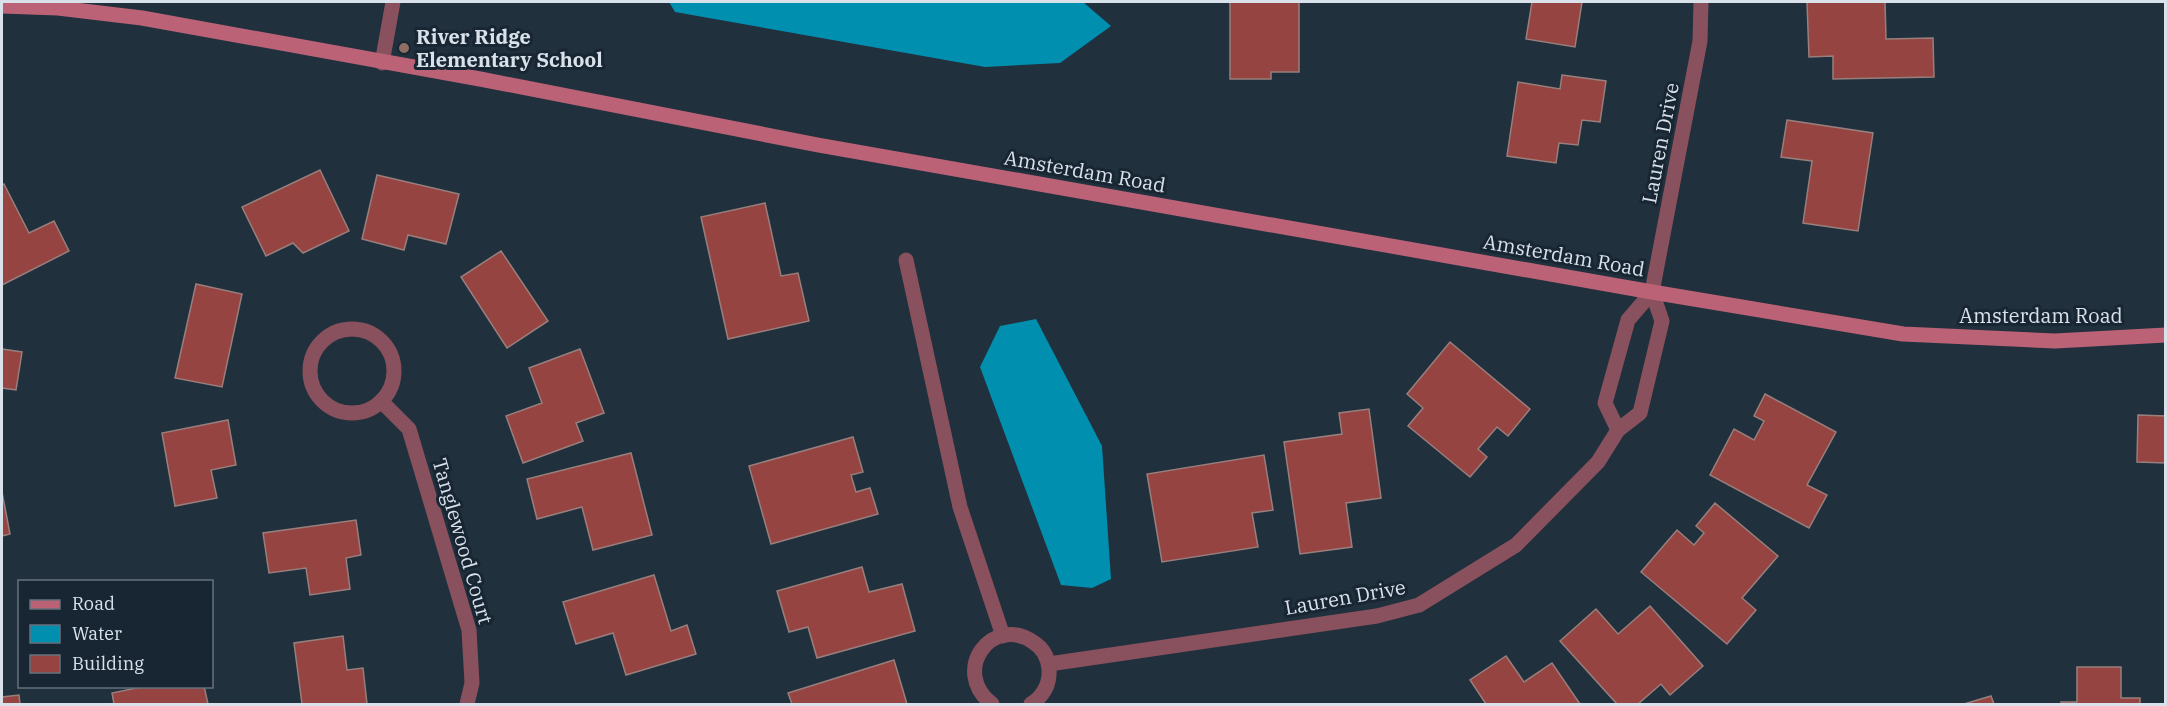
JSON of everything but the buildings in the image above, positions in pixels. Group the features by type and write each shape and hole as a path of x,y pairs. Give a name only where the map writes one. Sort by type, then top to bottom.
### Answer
{"main road":[{"name":"Amsterdam Road","path":"2,6 58,8 142,18 480,79 830,147 1904,334 2055,340 2166,335"}],"street":[{"path":"382,63 393,2"},
{"name":"Lauren Drive","path":"1049,664 1377,615 1419,604 1516,545 1598,462 1618,430 1640,413 1662,321 1653,292 1700,41 1701,2"},
{"path":"906,260 960,507 1003,636"},
{"path":"1618,430 1605,403 1628,320 1653,292"},
{"path":"343,330 364,331 381,340 390,351 394,364 394,378 390,390 381,401 370,409 356,413 342,412 329,406 312,384 310,370 312,356 320,344 330,335 343,330"},
{"name":"Tanglewood Court","path":"381,401 409,429 470,630 472,683 467,705"},
{"path":"992,705 982,697 976,686 973,673 975,660 981,649 991,640 1015,635 1031,641 1044,652 1049,664 1050,676 1046,688 1039,699 1031,705"}],"water":[{"path":"669,2 1083,2 1111,26 1060,63 985,67 675,12"},
{"path":"1036,319 1102,446 1111,579 1092,588 1061,585 980,367 1000,326"}],"place":[{"name":"River Ridge Elementary School","path":"404,48"}]}
